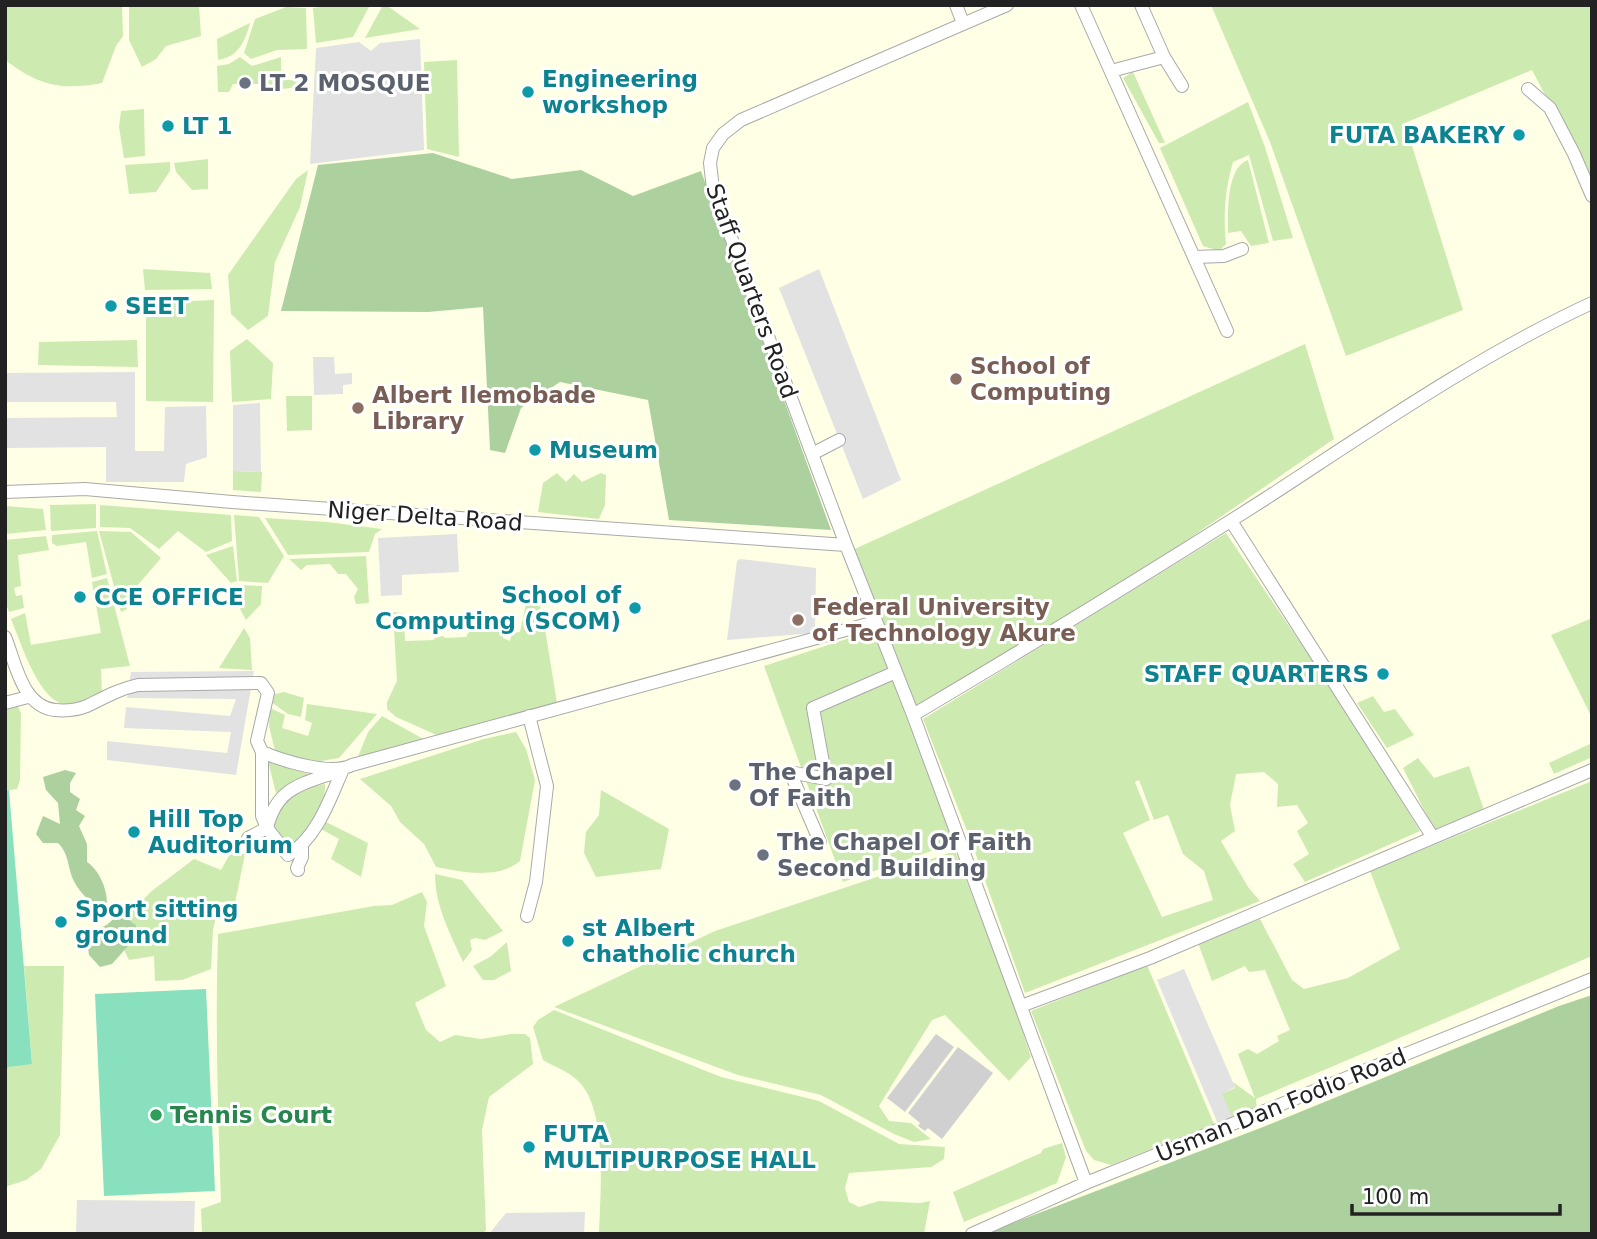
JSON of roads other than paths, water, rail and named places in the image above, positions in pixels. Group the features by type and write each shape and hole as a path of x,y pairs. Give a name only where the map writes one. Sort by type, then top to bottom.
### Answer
{"street":[{"path":"956,5 963,23"},
{"name":"Staff Quarters Road","path":"1007,5 741,120 723,134 713,148 709,163 713,189 875,622 913,715 1086,1183"},
{"path":"1081,5 1227,331"},
{"path":"1141,5 1164,57 1182,86"},
{"path":"1111,71 1164,57"},
{"path":"1528,89 1550,108 1592,196"},
{"path":"1194,257 1224,256 1242,249"},
{"path":"913,715 1230,521 1482,362 1592,303"},
{"path":"812,454 839,440"},
{"name":"Niger Delta Road","path":"5,492 85,489 232,502 846,545"},
{"path":"1230,521 1432,836"},
{"path":"248,838 267,828 272,810 290,789 352,765 875,622"},
{"path":"5,637 28,697 43,709 64,711 84,707 121,689 138,685 261,683 268,693 257,741 262,752 262,816 267,828 288,855 302,847 328,804 343,769"},
{"path":"820,842 790,772 826,779 813,708 895,672"},
{"path":"5,703 28,697"},
{"path":"527,916 536,882 547,786 529,716"},
{"path":"262,752 285,762 343,769"},
{"path":"1021,1006 1154,956 1592,770"},
{"path":"298,870 302,847"},
{"name":"Usman Dan Fodio Road","path":"972,1234 1086,1183 1592,979"}],"place":[{"name":"LT 2 MOSQUE","path":"245,83"},
{"name":"Engineering workshop","path":"528,92"},
{"name":"LT 1","path":"168,126"},
{"name":"FUTA BAKERY","path":"1519,135"},
{"name":"SEET","path":"111,306"},
{"name":"School of Computing","path":"956,379"},
{"name":"Albert Ilemobade Library","path":"358,408"},
{"name":"Museum","path":"535,450"},
{"name":"CCE OFFICE","path":"80,597"},
{"name":"School of Computing (SCOM)","path":"635,608"},
{"name":"Federal University of Technology Akure","path":"798,620"},
{"name":"STAFF QUARTERS","path":"1383,674"},
{"name":"The Chapel Of Faith","path":"735,785"},
{"name":"Hill Top Auditorium","path":"134,832"},
{"name":"The Chapel Of Faith Second Building","path":"763,855"},
{"name":"Sport sitting ground","path":"61,922"},
{"name":"st Albert chatholic church","path":"568,941"},
{"name":"Tennis Court","path":"156,1115"},
{"name":"FUTA MULTIPURPOSE HALL","path":"529,1147"}]}
